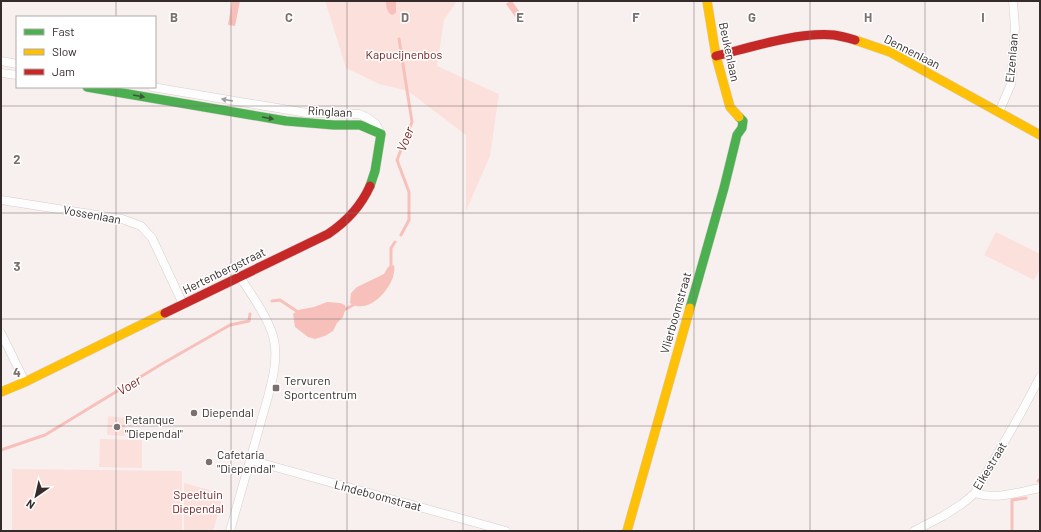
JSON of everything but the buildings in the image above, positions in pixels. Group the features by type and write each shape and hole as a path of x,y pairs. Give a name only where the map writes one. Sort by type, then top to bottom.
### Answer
{"street":[{"name":"Beukenlaan","path":"707,1 716,56 730,107"},
{"name":"Elzenlaan","path":"999,112 1011,84 1015,28 1013,1"},
{"name":"Dennenlaan","path":"716,56 785,39 813,35 835,35 863,42 890,52 1040,135"},
{"path":"1,61 16,64"},
{"path":"1,72 16,75"},
{"name":"Ringlaan","path":"93,88 286,121 334,125 360,125 381,134"},
{"name":"Ringlaan","path":"156,88 290,111 324,114 358,114 368,118 376,124 381,134"},
{"name":"Vlierboomstraat","path":"627,531 724,188 737,135 742,128 742,121 730,107"},
{"name":"Hertenbergstraat","path":"1,392 25,382 328,234 337,228 347,219 363,200 370,186 381,134"},
{"name":"Vossenlaan","path":"1,200 122,219 141,226 152,238 183,304"},
{"path":"230,531 273,378 276,361 273,335 264,316 240,277"},
{"path":"1,333 25,382"},
{"name":"Eikestraat","path":"914,531 943,516 962,504 975,493 1040,377"},
{"name":"Lindeboomstraat","path":"250,460 506,531"},
{"path":"975,493 994,496 1040,488"}],"green space":[{"name":"Kapucijnenbos","path":"325,1 457,1 444,20 437,66 499,94 490,156 466,211 466,135 408,91 379,84 346,68"},
{"path":"996,232 1040,254 1040,269 1034,280 984,255"},
{"name":"Petanque \"Diependal\"","path":"108,416 127,418 125,436 107,435"},
{"path":"100,439 142,440 142,468 99,467"},
{"path":"12,469 182,471 182,531 12,531"},
{"name":"Speeltuin Diependal","path":"184,483 224,494 213,531 184,531"}],"shaded area":[{"path":"232,1 240,1 235,26 228,25"},
{"path":"386,1 396,1 396,13 392,15 389,13"},
{"path":"512,1 521,14 516,18 506,4"},
{"path":"394,265 394,273 391,281 381,296 365,306 358,306 350,303 351,293 357,287 384,274 388,267"},
{"path":"327,302 345,305 343,317 337,323 333,331 325,336 315,339 308,337 295,327 293,314 298,310 314,307"}],"waterway":[{"name":"Voer","path":"399,39 412,122 397,160 409,192 409,220 401,235"},
{"name":"Voer","path":"390,268 391,248 395,242"},
{"name":"Voer","path":"272,301 280,300 298,312"},
{"name":"Voer","path":"342,311 357,303"},
{"name":"Voer","path":"1,450 45,435 160,365 230,325 249,321 250,314"},
{"path":"1012,531 1012,500 1026,498"}],"traffic: fast":[{"path":"93,88 286,121 334,125 360,125 381,134 375,171 370,186"},
{"path":"690,308 724,188 737,135 742,128 743,121 739,117"}],"traffic: slow":[{"path":"707,1 716,56 730,107 739,117"},
{"path":"855,40 890,52 1040,135"},
{"path":"627,531 690,308"},
{"path":"1,392 25,382 165,313"}],"traffic: jam":[{"path":"716,56 775,41 805,36 834,35 855,40"},
{"path":"165,313 328,234 352,213 370,186"}],"place":[{"name":"Tervuren Sportcentrum","path":"276,388"},
{"name":"Diependal","path":"194,413"},
{"name":"Petanque \"Diependal\"","path":"117,427"},
{"name":"Cafetaria \"Diependal\"","path":"209,462"}]}
